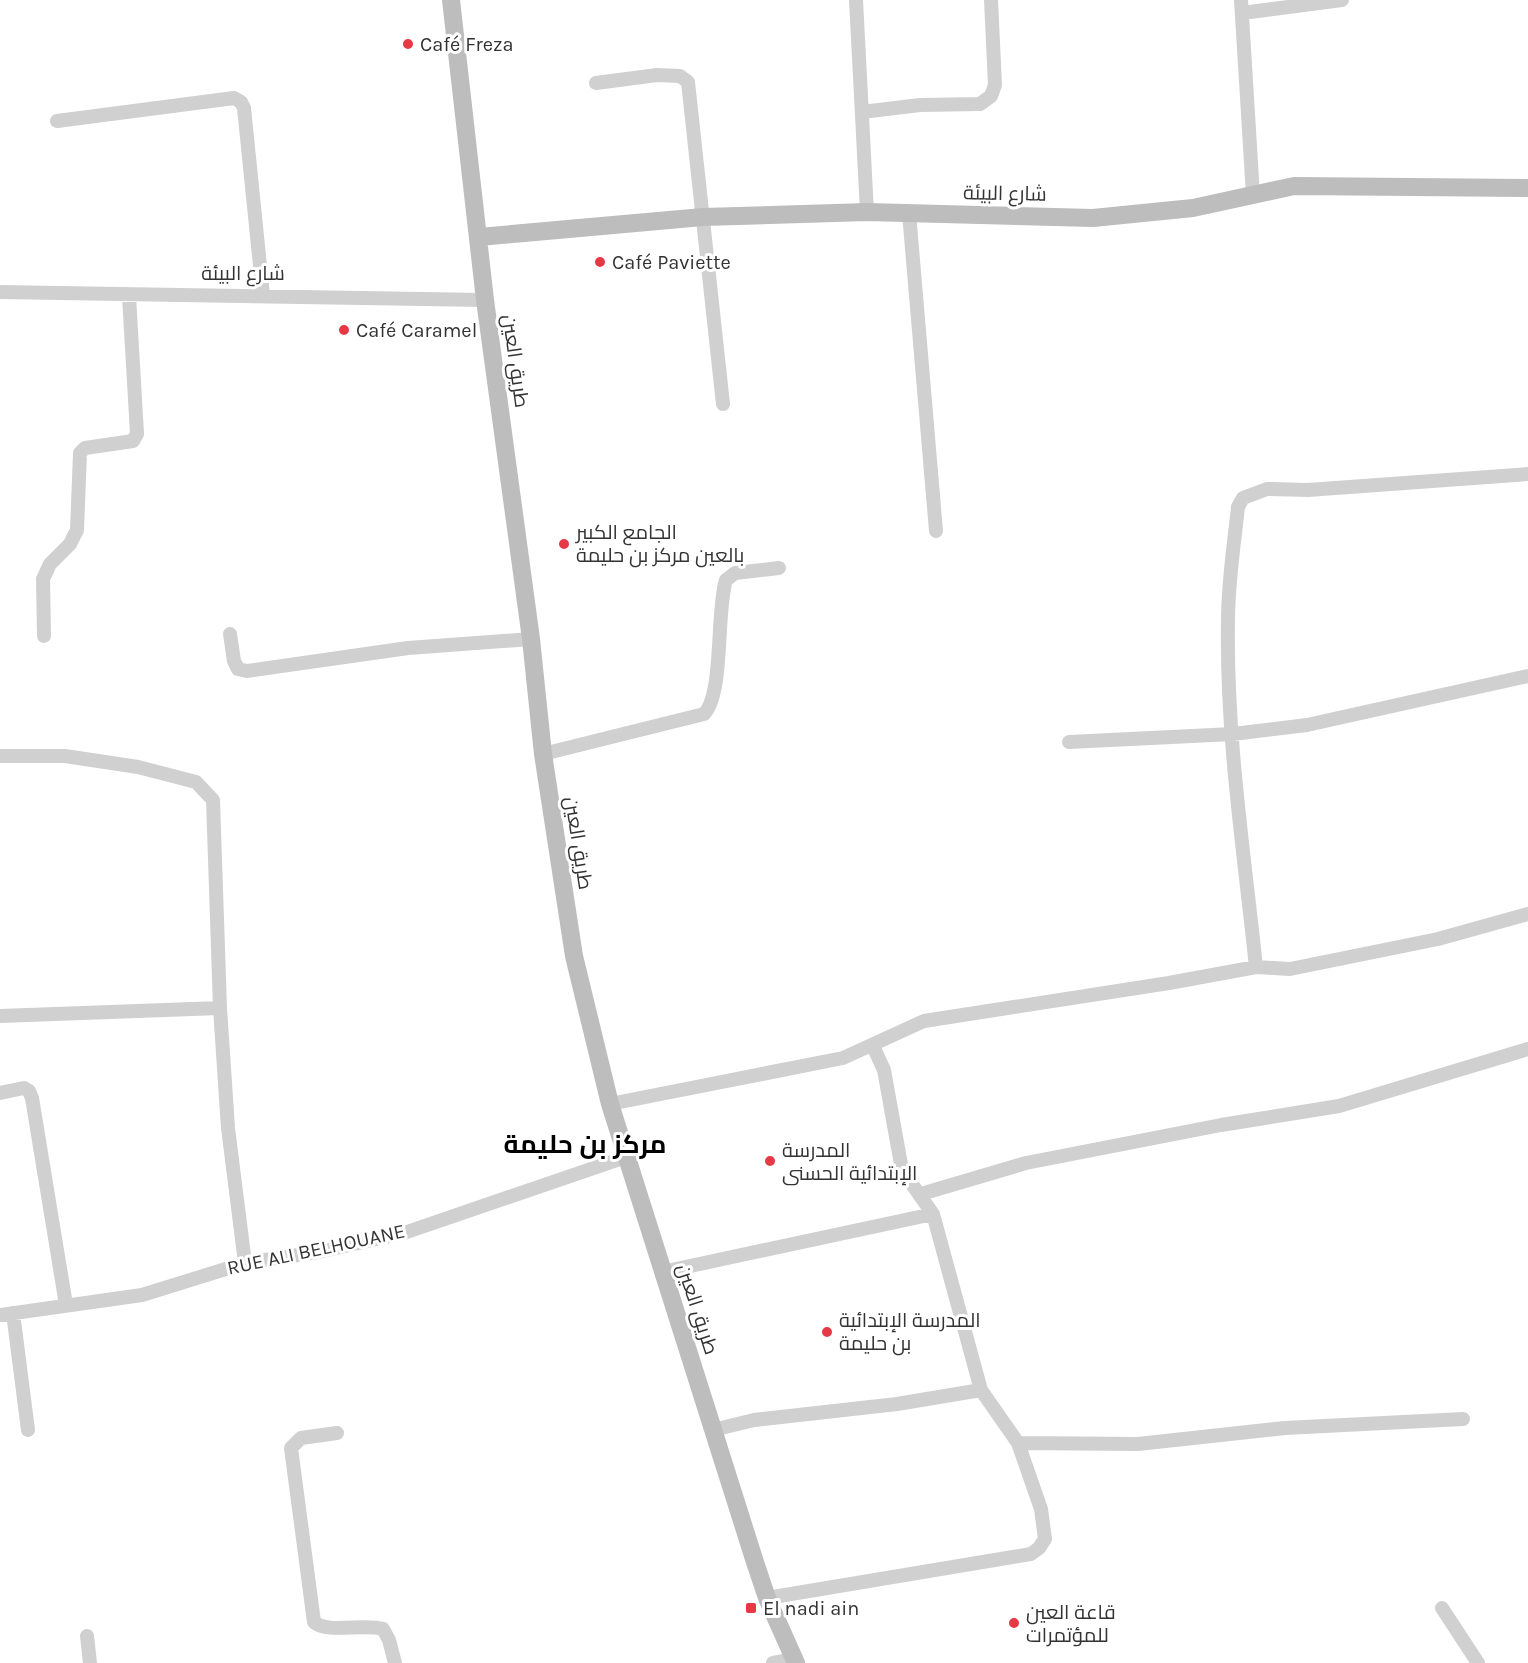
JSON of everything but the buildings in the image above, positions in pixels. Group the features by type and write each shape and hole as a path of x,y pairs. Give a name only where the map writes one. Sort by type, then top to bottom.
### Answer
{"main road":[{"name":"طريق العين","path":"451,0 485,300 531,639 543,754 574,956 610,1104 662,1272 767,1598 795,1661"},
{"name":"شارع البيئة","path":"479,237 703,217 867,212 1094,218 1193,208 1294,186 1528,188"}],"street":[{"path":"856,0 867,212"},
{"path":"862,112 920,105 980,104 991,96 995,85 991,0"},
{"path":"1253,195 1242,7 1342,0"},
{"path":"596,83 657,75 676,75 688,82 723,404"},
{"path":"57,121 234,98 241,102 244,108 263,295"},
{"path":"909,213 936,531"},
{"name":"شارع البيئة","path":"0,292 129,296 263,295 485,300"},
{"path":"44,636 43,579 50,564 70,544 77,530 80,453 85,447 133,441 137,434 129,296"},
{"path":"1256,967 1233,734 1228,607 1238,507 1243,498 1267,489 1308,490 1528,474"},
{"path":"543,754 704,714 713,700 726,580 735,573 779,568"},
{"path":"230,634 234,661 238,669 247,671 408,648 531,639"},
{"path":"1069,742 1233,734 1307,725 1528,676"},
{"path":"0,756 65,756 172,775 196,782 206,789 213,800 220,1008 228,1128 245,1263"},
{"path":"610,1104 772,1074 843,1058 924,1021 1169,983 1256,967 1290,969 1438,939 1528,914"},
{"path":"0,1016 220,1008"},
{"path":"767,1598 1031,1554 1040,1548 1045,1539 1046,1528 1018,1443 981,1390 933,1214 902,1170 884,1070 873,1046"},
{"path":"921,1194 1026,1163 1221,1125 1339,1106 1528,1049"},
{"path":"0,1093 24,1088 32,1098 66,1305"},
{"name":"RUE ALI BELHOUANE","path":"7,1314 142,1295 245,1263 318,1252 404,1233 626,1157"},
{"path":"662,1272 933,1214"},
{"path":"7,1314 27,1430"},
{"path":"713,1430 754,1419 897,1404 981,1390"},
{"path":"1018,1443 1138,1444 1285,1428 1463,1419"},
{"path":"337,1433 301,1438 291,1448 315,1622 322,1627 375,1626 383,1629 389,1640 394,1663"},
{"path":"1442,1608 1478,1663"},
{"path":"87,1636 90,1663"},
{"path":"773,1663 795,1661"}],"place":[{"name":"Café Freza","path":"408,44"},
{"name":"Café Paviette","path":"600,262"},
{"name":"Café Caramel","path":"344,330"},
{"name":"الجامع الكبير بالعين مركز بن حليمة","path":"564,544"},
{"name":"المدرسة الإبتدائية الحسنى","path":"770,1161"},
{"name":"المدرسة الإبتدائية بن حليمة","path":"827,1332"},
{"name":"El nadi ain","path":"751,1608"},
{"name":"قاعة العين للمؤتمرات","path":"1014,1623"}],"district":[{"name":"مركز بن حليمة","path":"585,1144"}]}
